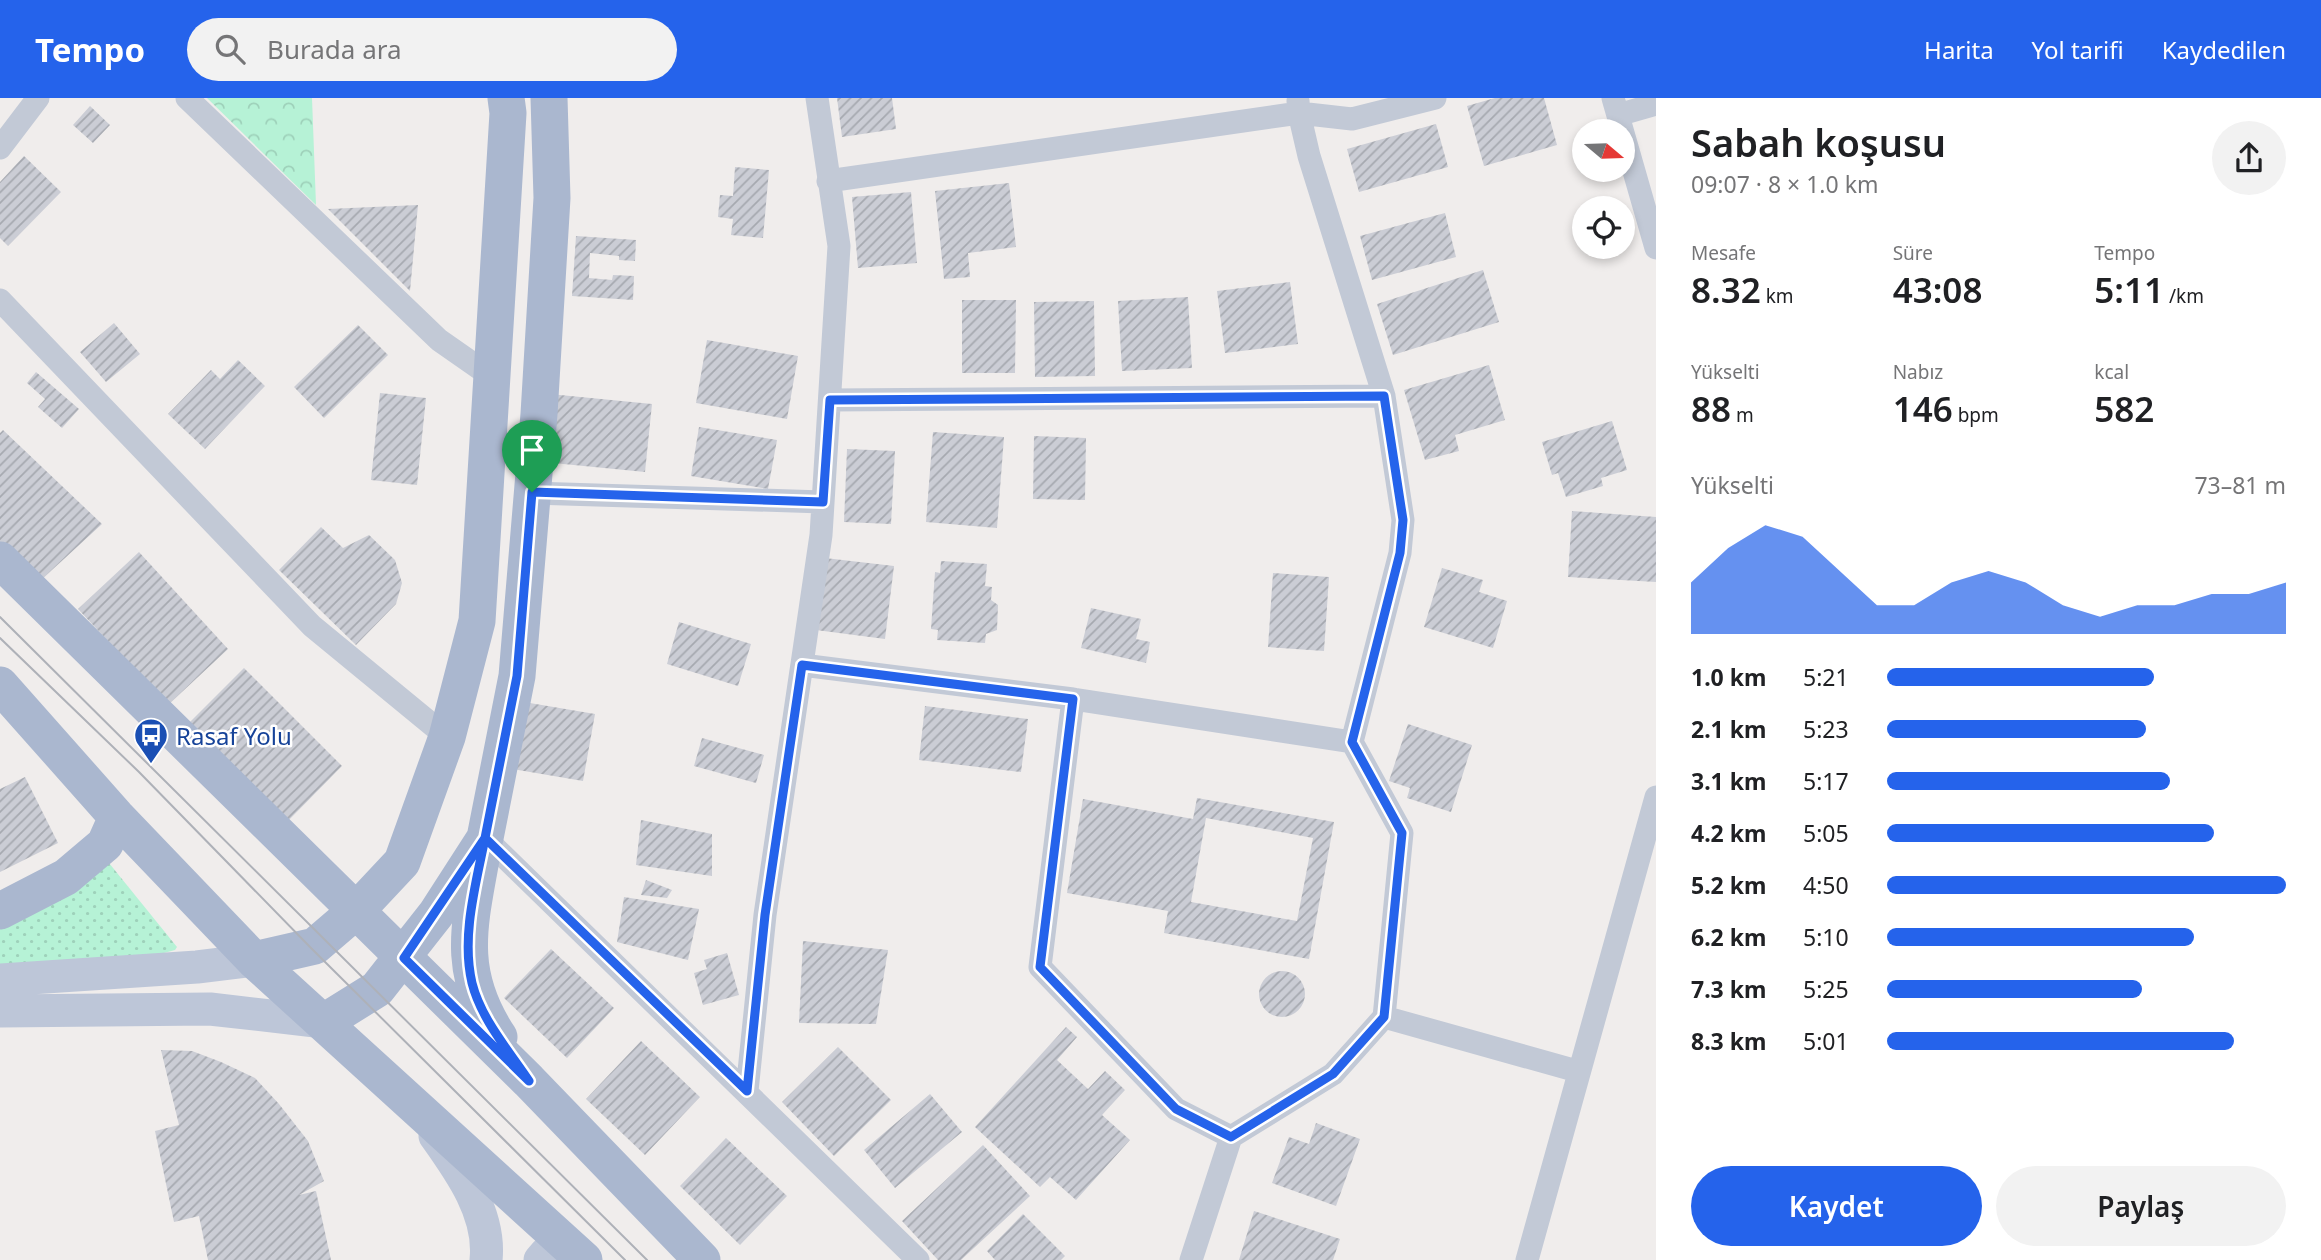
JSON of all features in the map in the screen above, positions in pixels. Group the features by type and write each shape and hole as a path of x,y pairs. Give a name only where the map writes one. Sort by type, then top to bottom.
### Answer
{"main road":[{"path":"254,960 314,946 357,910 402,862 447,737 477,621 508,113 506,98"},
{"path":"529,1081 485,1015 472,984 468,945 485,838 517,676 552,198 549,98"},
{"path":"0,560 529,1081 702,1260"},
{"path":"0,685 117,817 254,960 580,1257"},
{"path":"0,911 66,877 105,844 117,817"},
{"path":"324,1022 370,994 404,958 485,838"}],"street":[{"path":"0,148 38,98"},
{"path":"187,98 439,340 492,377"},
{"path":"747,1091 765,915 823,502 839,246 817,98"},
{"path":"828,181 1298,106 1352,119 1435,98"},
{"path":"1656,104 1615,106 1656,248"},
{"path":"1191,1260 1231,1137 1333,1074 1384,1017 1402,833 1352,742 1400,553 1403,520 1384,396 1309,156 1298,106"},
{"path":"0,300 312,626 447,737"},
{"path":"830,400 1384,396"},
{"path":"532,492 823,502"},
{"path":"802,665 1073,699 1352,742"},
{"path":"1073,699 1040,967 1176,1109 1231,1137"},
{"path":"1527,1260 1577,1071 1656,797"},
{"path":"485,838 918,1260"},
{"path":"0,980 197,967 254,960"},
{"path":"0,1011 210,1009 324,1022"},
{"path":"1384,1017 1577,1071"},
{"path":"413,1105 468,1183 488,1245 486,1260"},
{"path":"540,1260 546,1253 580,1257"}],"green space":[{"path":"207,98 312,98 316,205"},
{"path":"109,863 177,947 175,950 142,959 0,967 0,928"}],"building":[{"path":"837,98 892,98 896,129 842,137"},
{"path":"1495,98 1544,98 1557,145 1484,166 1467,106"},
{"path":"90,106 110,125 93,143 73,125"},
{"path":"1436,124 1448,167 1359,192 1347,149"},
{"path":"24,156 61,192 8,246 0,238 0,182"},
{"path":"735,167 769,170 763,238 731,235 733,219 718,217 720,195 733,196"},
{"path":"1009,183 1016,247 968,253 970,277 944,279 935,191"},
{"path":"911,192 917,263 858,268 852,197"},
{"path":"418,205 410,291 328,209"},
{"path":"1445,213 1456,257 1372,280 1360,236"},
{"path":"576,236 636,240 635,261 619,260 619,256 590,253 589,278 612,280 613,275 634,276 633,300 572,296"},
{"path":"1483,270 1499,322 1393,355 1377,304"},
{"path":"1290,282 1298,344 1225,353 1217,291"},
{"path":"1188,297 1192,368 1122,371 1118,301"},
{"path":"962,300 1016,300 1015,373 962,373"},
{"path":"1094,301 1095,376 1035,377 1034,302"},
{"path":"114,323 140,354 106,382 80,352"},
{"path":"358,325 388,355 324,418 294,387"},
{"path":"707,340 798,356 787,419 696,403"},
{"path":"238,360 265,386 205,449 168,414 211,370 220,379"},
{"path":"1489,365 1505,420 1455,435 1459,451 1425,460 1404,390"},
{"path":"36,372 79,409 62,428 38,407 45,399 27,383"},
{"path":"380,393 426,398 417,485 371,480"},
{"path":"550,394 652,404 645,472 543,462"},
{"path":"1612,421 1627,470 1601,478 1603,486 1566,497 1558,473 1552,475 1542,442"},
{"path":"699,427 777,440 768,489 691,476"},
{"path":"3,430 102,524 40,581 0,542 0,433"},
{"path":"933,432 1004,437 997,528 926,522"},
{"path":"1034,436 1086,438 1085,500 1033,499"},
{"path":"847,449 895,451 891,524 844,522"},
{"path":"1572,511 1656,517 1656,582 1568,577"},
{"path":"321,527 343,548 369,535 395,560 402,583 396,604 356,645 279,570"},
{"path":"139,552 228,649 168,705 78,609"},
{"path":"825,558 894,566 885,639 816,630"},
{"path":"941,561 987,564 985,586 992,587 991,600 998,605 997,630 986,634 985,643 937,640 938,630 931,629 935,572 940,573"},
{"path":"1442,568 1483,580 1479,592 1507,601 1493,648 1424,627"},
{"path":"1273,573 1329,577 1324,651 1268,647"},
{"path":"1091,608 1141,619 1136,639 1150,642 1146,663 1081,648"},
{"path":"679,622 751,644 738,686 667,664"},
{"path":"244,668 342,766 283,826 185,727"},
{"path":"518,701 595,714 583,781 507,768"},
{"path":"925,706 1028,719 1021,772 919,760"},
{"path":"1408,724 1472,745 1451,812 1407,798 1410,788 1389,781"},
{"path":"702,738 764,755 756,783 694,766"},
{"path":"25,777 58,843 0,872 0,789"},
{"path":"1197,798 1334,822 1309,959 1164,933 1168,911 1067,893 1083,799 1193,819","holes":["1206,818 1313,838 1297,921 1191,902"]},
{"path":"641,820 712,834 712,876 636,865"},
{"path":"646,880 672,890 667,898 641,895"},
{"path":"624,897 699,909 688,960 617,942"},
{"path":"803,941 888,950 876,1024 799,1023"},
{"path":"551,949 614,1008 567,1058 504,998"},
{"path":"727,953 739,995 703,1005 694,973 707,969 704,960"},
{"path":"1282,971 1298,978 1305,994 1298,1010 1282,1017 1266,1010 1259,994 1266,978"},
{"path":"1066,1027 1077,1037 1057,1060 1088,1089 1105,1071 1125,1090 1102,1115 1130,1140 1076,1200 1050,1177 1040,1187 975,1127"},
{"path":"641,1041 700,1097 645,1155 586,1099"},
{"path":"838,1047 891,1100 834,1156 782,1102"},
{"path":"161,1050 192,1051 221,1062 255,1078 279,1104 308,1141 324,1181 299,1195 316,1191 331,1260 208,1260 199,1216 174,1222 155,1131 179,1125"},
{"path":"930,1094 962,1132 895,1188 864,1150"},
{"path":"1316,1123 1360,1139 1336,1206 1272,1183 1289,1137 1309,1144"},
{"path":"726,1138 787,1196 740,1245 680,1186"},
{"path":"983,1145 1030,1196 961,1260 938,1260 902,1221"},
{"path":"1254,1211 1340,1239 1333,1260 1239,1260"},
{"path":"1023,1214 1065,1256 1061,1260 995,1260 987,1251"}],"tram line":[{"path":"0,617 647,1260"},
{"path":"0,638 139,772 310,947 625,1260"}],"place":[{"name":"Rasaf Yolu","path":"151,765"}],"route":[{"path":"532,492 517,676 485,838 404,958 529,1081 485,1015 472,984 468,945 485,838 747,1091 765,915 802,665 1073,699 1040,967 1176,1109 1231,1137 1333,1074 1384,1017 1402,833 1352,742 1400,553 1403,520 1384,396 830,400 823,502 532,492"}]}
